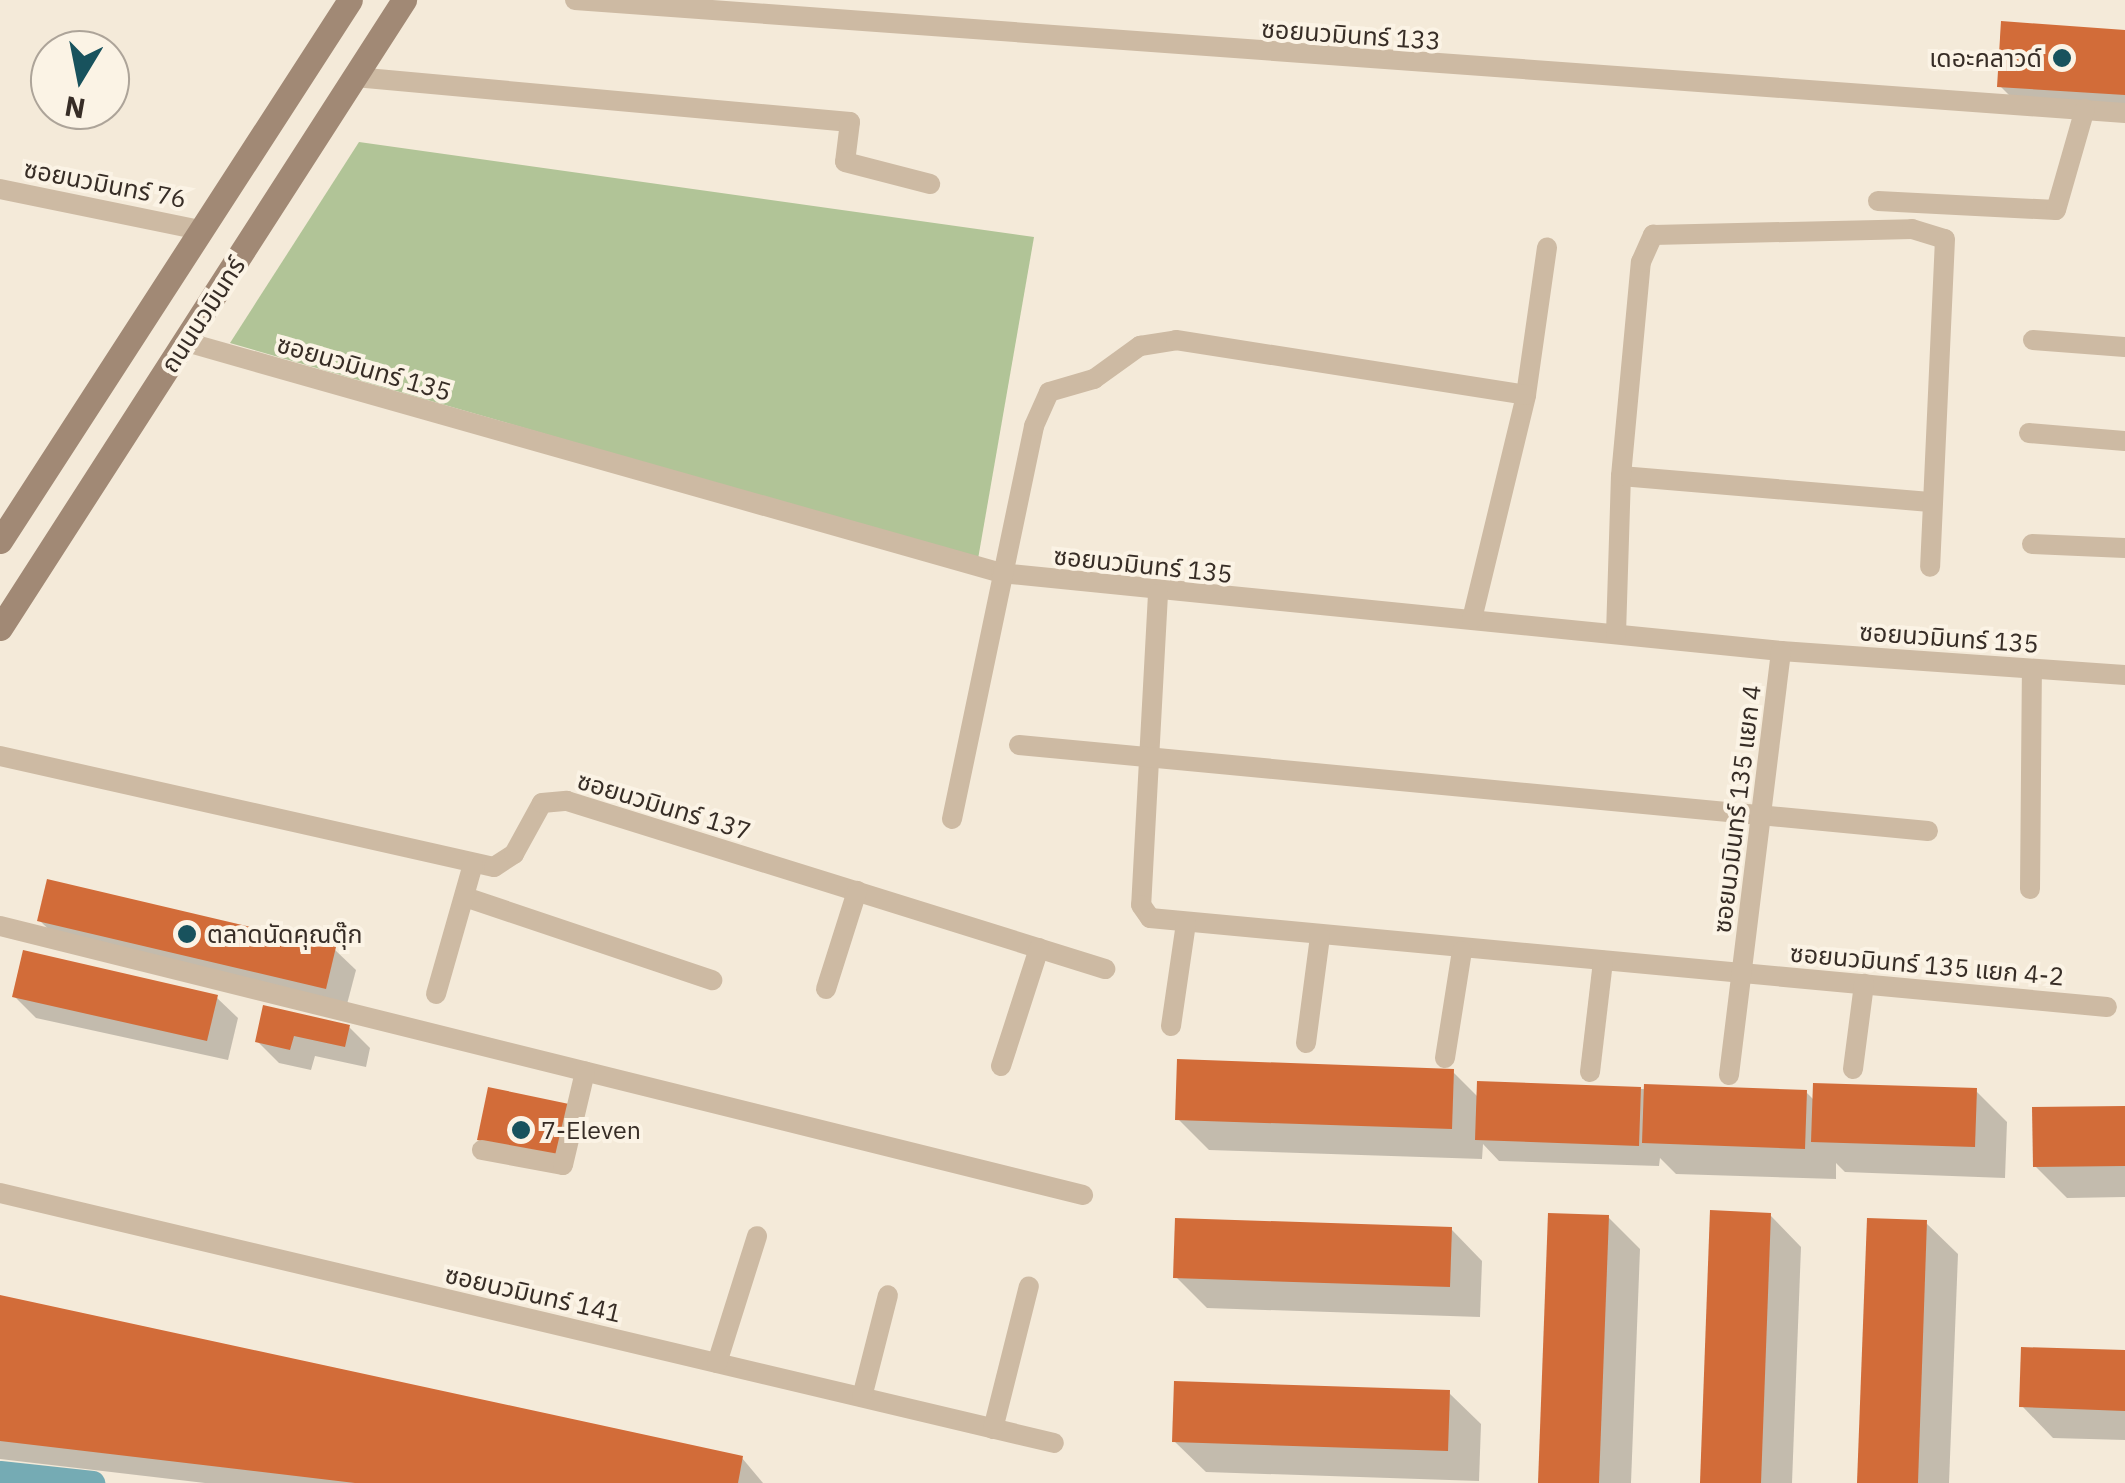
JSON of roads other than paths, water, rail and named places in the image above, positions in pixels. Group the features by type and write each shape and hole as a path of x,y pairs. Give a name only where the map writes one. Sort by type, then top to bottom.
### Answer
{"main road":[{"name":"ถนนนวมินทร์","path":"0,541 350,0"},
{"name":"ถนนนวมินทร์","path":"0,628 404,0"}],"street":[{"name":"ซอยนวมินทร์ 133","path":"575,0 2125,113"},
{"path":"355,77 850,122 845,162 930,184"},
{"path":"1878,201 2056,210 2084,109"},
{"name":"ซอยนวมินทร์ 76","path":"0,189 200,230"},
{"path":"1616,634 1620,476 1648,239 1912,229 1951,248 1930,567"},
{"path":"1472,619 1526,395 1547,247"},
{"path":"2033,340 2125,347"},
{"path":"952,819 1042,400 1153,341 1526,395"},
{"name":"ซอยนวมินทร์ 135","path":"186,342 1002,574 1158,594 1472,619 1781,651 2125,674"},
{"path":"2028,433 2125,441"},
{"path":"1620,476 1933,502"},
{"path":"2032,544 2125,548"},
{"name":"ซอยนวมินทร์ 135 แยก 4-2","path":"1158,594 1141,905 1150,918 1320,938 1742,972 2107,1008"},
{"name":"ซอยนวมินทร์ 135 แยก 4","path":"1729,1075 1781,651"},
{"path":"2030,889 2032,669"},
{"path":"1019,745 1760,810 1928,831"},
{"path":"0,756 473,864 436,994"},
{"name":"ซอยนวมินทร์ 137","path":"473,864 506,864 553,799 1105,970"},
{"path":"826,989 857,891"},
{"path":"464,897 712,980"},
{"path":"1171,1026 1186,923"},
{"path":"0,926 1084,1195"},
{"path":"1306,1043 1320,938"},
{"path":"1000,1066 1038,948"},
{"path":"1445,1058 1462,951"},
{"path":"1590,1072 1603,961"},
{"path":"1853,1069 1864,984"},
{"path":"482,1150 563,1165 585,1072"},
{"name":"ซอยนวมินทร์ 141","path":"0,1193 1054,1444"},
{"path":"717,1364 756,1236"},
{"path":"993,1429 1029,1286"},
{"path":"862,1397 888,1295"}],"waterway":[{"path":"0,1473 92,1483"}],"place":[{"name":"เดอะคลาวด์","path":"2062,58"},
{"name":"ตลาดนัดคุณตุ๊ก","path":"187,934"},
{"name":"7-Eleven","path":"521,1130"}]}
